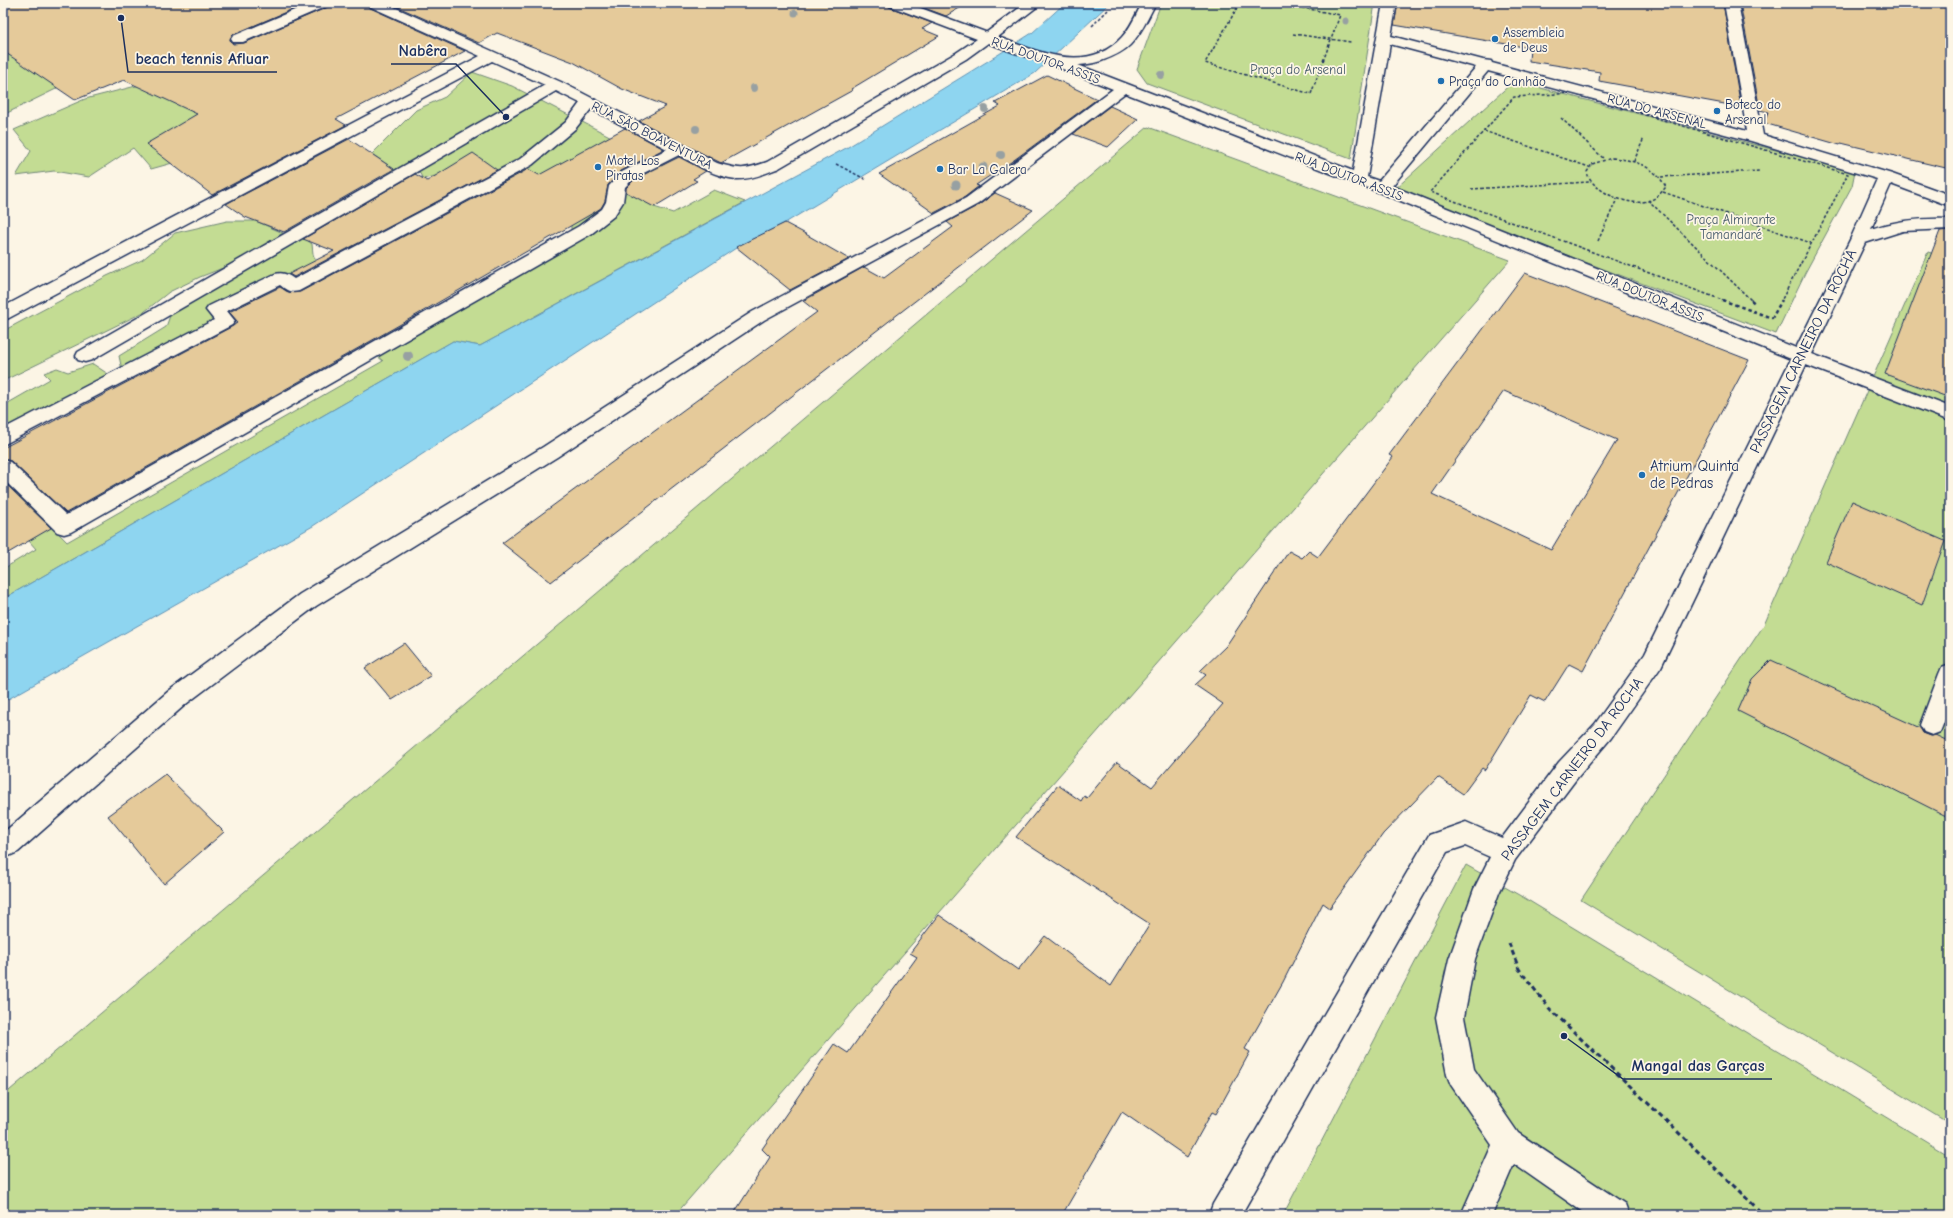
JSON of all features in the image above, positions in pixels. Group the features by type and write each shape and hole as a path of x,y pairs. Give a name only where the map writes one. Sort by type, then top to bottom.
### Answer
{"street":[{"path":"238,39 322,3"},
{"name":"RUA SÃO BOAVENTURA","path":"374,3 556,84 711,166 737,174 753,172 795,154 961,56 1035,3"},
{"name":"RUA DOUTOR ASSIS","path":"895,3 988,38 1055,61 1122,89 1382,188 1800,356 1950,414"},
{"path":"1055,61 1076,63 1095,59 1119,47 1127,40 1138,24 1149,3"},
{"path":"1359,180 1390,3"},
{"path":"1731,3 1756,138"},
{"name":"RUA DO ARSENAL","path":"1383,38 1486,64 1756,138 1829,164 1886,177 1950,201"},
{"path":"3,314 491,56"},
{"path":"1382,188 1486,64"},
{"path":"85,356 556,84"},
{"path":"8,844 178,697 308,600 550,452 758,316 972,201 1122,89"},
{"path":"3,438 226,321 215,310 281,278 293,287 526,162 571,125 589,102"},
{"path":"3,467 64,526 585,230 609,214 616,200 617,186 628,175 679,149"},
{"name":"PASSAGEM CARNEIRO DA ROCHA","path":"1508,1143 1461,1075 1450,1017 1462,960 1487,889 1506,852 1568,770 1603,732 1653,660 1800,356 1858,240 1886,177"},
{"name":"PASSAGEM CARNEIRO DA ROCHA","path":"1858,240 1897,225 1930,223 1950,224"},
{"path":"1932,725 1950,674"},
{"path":"1224,1215 1438,843 1466,834 1506,852"},
{"path":"1476,1215 1508,1143 1614,1215"}],"path":[{"path":"1240,3 1205,63 1311,94 1340,15 1278,3"},
{"path":"1293,34 1357,43"},
{"path":"1430,192 1514,97 1570,93 1829,164 1848,174 1772,318 1758,339"},
{"path":"1484,131 1589,167"},
{"path":"1612,158 1626,159 1640,163 1652,169 1661,177 1666,187 1662,195 1648,200 1635,202 1617,199 1602,192 1586,178 1586,170 1600,160 1612,158"},
{"path":"830,161 865,179"},
{"path":"1815,167 1829,164"},
{"path":"1661,177 1761,171"},
{"path":"1468,190 1589,182"},
{"path":"1430,192 1437,192"},
{"path":"1430,192 1772,318"},
{"path":"1663,192 1811,243"},
{"path":"1593,252 1617,199"},
{"path":"1648,200 1759,307"},
{"path":"1765,312 1772,318"},
{"path":"1487,889 1519,968 1549,1008 1764,1215"}],"green space":[{"path":"3,3 63,74 56,89 3,115"},
{"name":"Praça do Arsenal","path":"1161,3 1375,3 1351,159 1147,83 1137,69"},
{"path":"258,55 208,153 151,169 133,148 89,177 54,171 16,176 31,151 14,130 85,99"},
{"path":"472,72 512,86 678,171 654,207 673,213 714,190 745,202 480,346 453,341 3,599 3,569 36,549 3,511 3,476 67,542 383,361 369,349 571,233 571,225 485,178 474,183 456,171 423,179 419,172 400,183 381,170 388,165 372,154 416,110 445,97"},
{"name":"Praça Almirante Tamandaré","path":"1514,81 1855,171 1852,186 1805,273 1776,334 1394,190"},
{"path":"1148,127 1510,260 675,1215 3,1215 3,1096"},
{"path":"227,221 256,221 283,233 238,262 200,277 169,292 144,312 3,381 3,331 107,276 142,260 175,233"},
{"path":"302,236 312,244 316,262 221,310 229,319 122,370 119,356 166,327 172,310"},
{"path":"1928,252 1950,259 1950,1124 1581,900 1764,625"},
{"path":"93,364 111,376 3,434 3,406 50,379 44,373 57,368 68,372"},
{"path":"1466,865 1526,899 1950,1156 1950,1215 1283,1215"}],"water":[{"path":"1065,3 1110,3 1035,73 785,223 736,248 313,526 3,702 3,599 453,341 480,346 848,147 1032,33"}],"building":[{"path":"3,3 307,3 232,35 230,40 233,44 244,43 328,7 330,3 366,3 368,7 465,51 336,119 346,125 212,195 146,144 197,114 124,80 75,100 3,51"},
{"path":"389,3 887,3 889,7 932,23 922,29 939,36 851,89 853,90 721,163 639,121 666,106 622,89 573,62 497,33 479,43"},
{"path":"911,3 968,3 946,16"},
{"path":"1398,3 1723,3 1741,107 1599,81 1600,72 1529,61 1530,48 1394,25"},
{"path":"1740,3 1950,3 1950,169 1841,143 1840,145 1764,123 1768,112 1760,110"},
{"path":"1047,75 1097,99 1014,160 976,185 979,186 965,197 934,213 879,174 1000,106 995,103"},
{"path":"1110,106 1138,119 1108,147 1073,134"},
{"path":"625,128 664,149 621,171 608,185 605,201 601,208 394,328 66,513 11,461 3,459 3,448 233,326 238,322 229,312 280,287 289,292 300,292 528,169 539,175"},
{"path":"349,139 394,169 284,232 245,217 226,204"},
{"path":"473,153 497,170 294,277 289,274 334,251 303,239 415,174 427,181"},
{"path":"679,157 706,171 693,179 697,181 654,207 626,192 626,188 635,179"},
{"path":"995,193 1033,210 551,582 502,543 817,312 803,301 864,267 884,278 953,227 947,222 979,205"},
{"path":"785,223 849,259 790,290 736,247"},
{"path":"1950,230 1950,398 1885,374 1940,231"},
{"path":"1525,273 1749,360 1583,671 1569,664 1545,702 1531,695 1485,770 1482,768 1463,794 1438,777 1383,834 1330,908 1323,903 1283,982 1245,1049 1250,1052 1216,1114 1212,1112 1187,1157 1122,1112 1062,1215 733,1215 770,1157 762,1149 834,1044 848,1053 917,957 910,953 939,915 1018,970 1045,936 1111,986 1150,924 1016,837 1058,785 1081,801 1084,796 1087,798 1117,762 1152,787 1223,704 1195,685 1206,675 1200,671 1226,646 1289,551 1302,558 1309,551 1318,557 1393,457 1389,455","holes":["1504,391 1617,440 1551,550 1432,494"]},
{"path":"3,481 51,528 3,556"},
{"path":"1852,501 1945,541 1922,605 1826,562"},
{"path":"404,643 431,676 392,700 365,668"},
{"path":"1771,660 1920,728 1923,733 1931,736 1935,735 1950,742 1950,818 1738,711 1752,679"},
{"path":"165,774 224,832 164,884 108,816"}],"place":[{"name":"beach tennis Afluar","path":"121,18"},
{"name":"Assembleia de Deus","path":"1495,39"},
{"name":"Praça do Canhão","path":"1441,81"},
{"name":"Boteco do Arsenal","path":"1717,111"},
{"name":"Nabêra","path":"506,117"},
{"name":"Motel Los Piratas","path":"598,167"},
{"name":"Bar La Galera","path":"940,169"},
{"name":"Atrium Quinta de Pedras","path":"1642,475"},
{"name":"Mangal das Garças","path":"1564,1036"}]}
